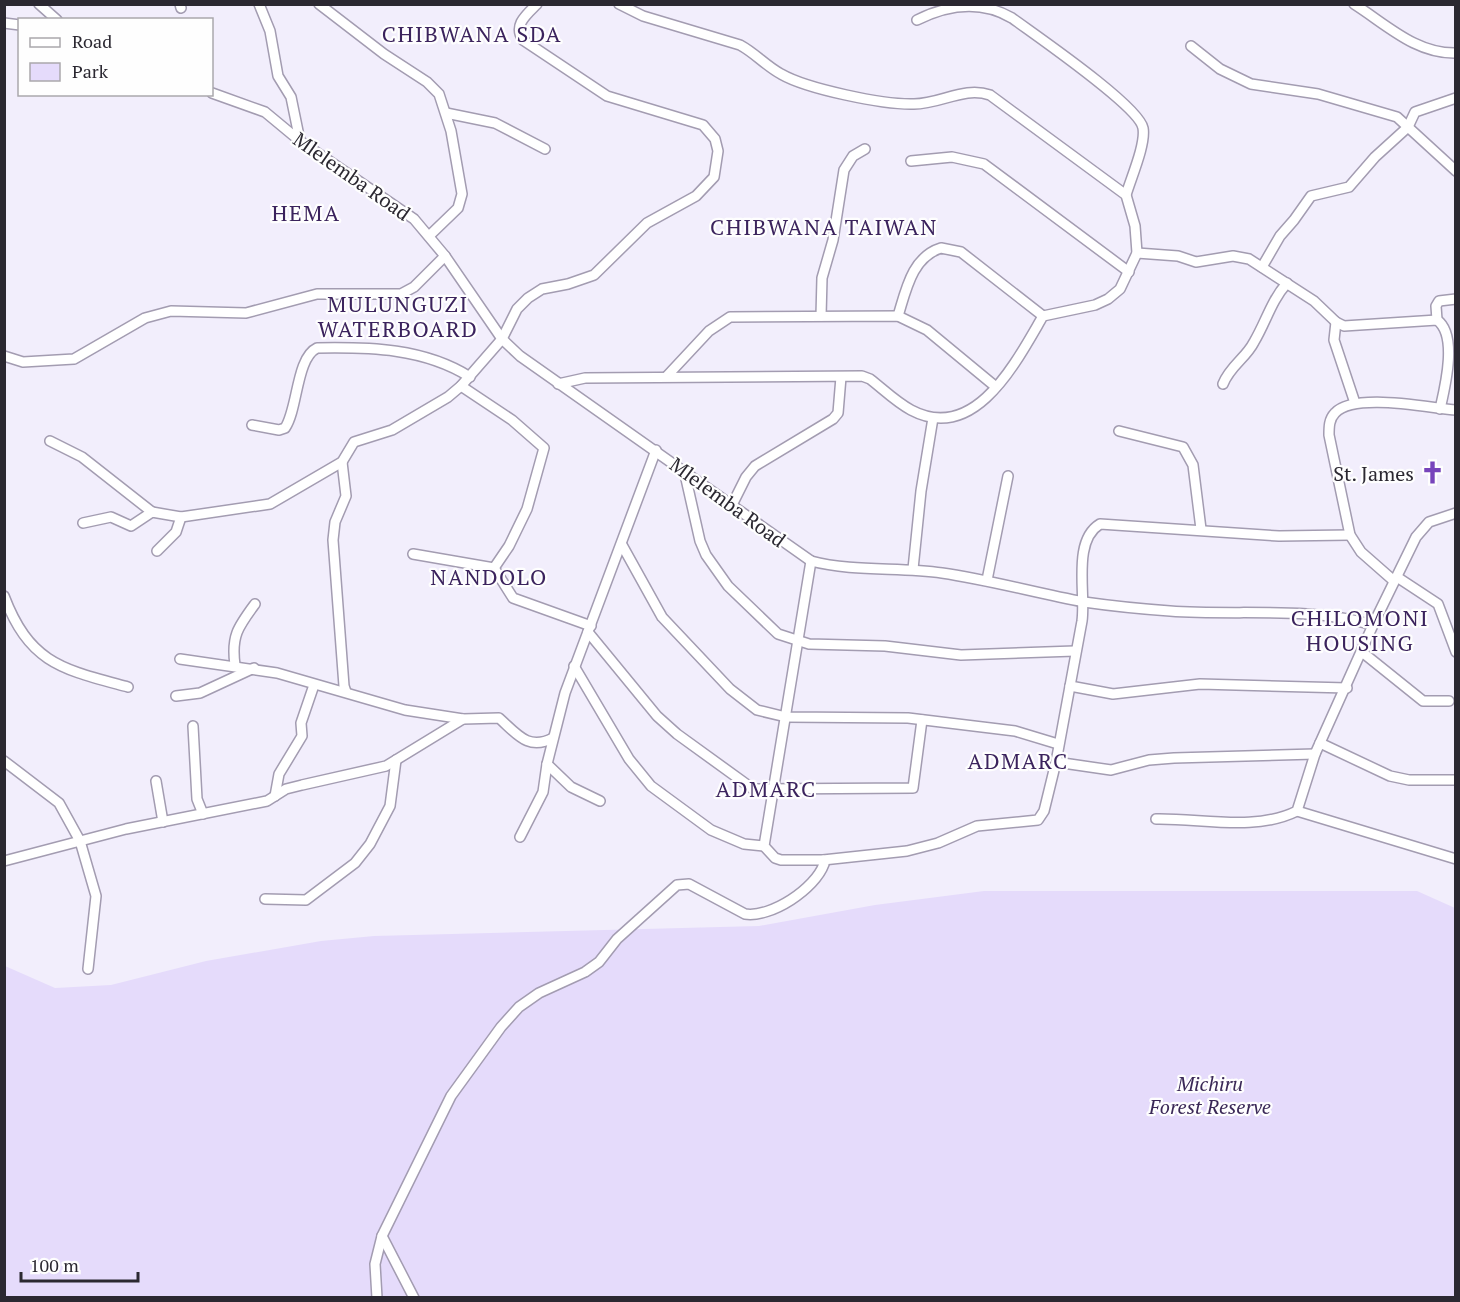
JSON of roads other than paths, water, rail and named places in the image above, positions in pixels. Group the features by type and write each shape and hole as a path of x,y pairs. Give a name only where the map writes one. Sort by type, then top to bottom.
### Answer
{"street":[{"path":"39,4 55,18"},
{"path":"259,4 270,31 278,76 291,97 300,141"},
{"path":"319,4 384,54 427,82 439,94 446,113 461,200 454,212 429,236"},
{"path":"50,441 82,457 152,512 181,517 270,504 342,462 354,442 392,430 436,405 470,377 502,339 513,315 528,298 542,289 594,275 646,223 706,188 718,165 716,139 703,125 607,96 523,40 519,33 520,24 537,4"},
{"path":"619,4 643,16 740,45 773,69 795,81 854,95 914,104 970,92 990,95 1126,195"},
{"path":"1354,4 1423,49 1439,53 1455,53"},
{"path":"558,384 585,378 667,376 841,378 862,376 870,378 910,409 933,418 949,419 964,415 996,387 1018,358 1043,316 1108,299 1120,288 1130,272 1137,252 1135,226 1126,195 1143,132 1140,120 1119,100 1012,18 995,8 952,6 917,20"},
{"path":"1191,46 1220,69 1251,84 1318,94 1391,114 1403,120 1455,171"},
{"name":"Mlelemba Road","path":"213,93 265,112 300,141 404,211 445,256 502,339 558,384 634,438 656,450 811,561 838,566 913,569 987,580 1085,602 1172,611 1324,614 1373,625"},
{"path":"1262,267 1280,236 1311,196 1317,193 1340,192 1349,188 1375,157 1408,127 1418,110 1455,98"},
{"path":"446,113 495,123 545,149"},
{"path":"821,316 822,278 833,240 844,170 850,159 865,149"},
{"path":"911,161 952,157 984,164 1130,272"},
{"path":"898,316 907,285 921,259 941,248 961,252 1043,316"},
{"path":"1137,252 1178,256 1196,262 1240,256 1262,267 1314,301 1336,322 1358,327 1437,320"},
{"path":"4,356 23,362 74,359 146,318 171,311 246,313 317,294 400,294 414,287 445,256"},
{"path":"1223,384 1227,374 1254,342 1276,296 1287,283"},
{"path":"1440,408 1452,366 1444,329 1437,320 1436,306 1439,302 1455,299"},
{"path":"667,376 709,331 730,317 898,316 927,330 996,387"},
{"path":"1336,322 1334,340 1355,404"},
{"path":"252,425 279,430 285,428 302,373 312,352 317,348 417,354 442,361 470,377"},
{"path":"732,505 746,477 756,466 838,413 841,378"},
{"path":"461,386 512,420 543,448 527,509 509,546 494,568"},
{"path":"1455,410 1386,403 1355,404 1334,413 1329,426 1350,536 1361,552 1396,579 1438,604 1454,636 1455,652"},
{"path":"913,569 921,491 933,418"},
{"path":"1119,431 1183,447 1194,465 1201,529"},
{"path":"520,837 543,792 553,738 574,666 622,545 656,450"},
{"path":"342,462 346,496 335,522 333,540 346,692"},
{"path":"684,470 700,541 712,566 728,586 770,628 796,642 885,646 961,655 1075,651"},
{"path":"987,580 1008,476"},
{"path":"83,523 111,517 131,526 152,512"},
{"path":"1297,811 1315,754 1347,688 1373,625 1422,529 1438,518 1455,513"},
{"path":"157,551 176,532 181,517"},
{"path":"574,666 629,759 651,786 711,830 744,844 764,846 775,858 781,860 823,860 907,851 938,843 977,826 1038,820 1044,811 1056,762 1085,602 1082,567 1084,546 1089,535 1100,524 1279,536 1350,536"},
{"path":"622,545 662,617 730,689 757,710 786,717 881,717 922,720 1015,731 1058,744"},
{"path":"413,554 494,568 513,598 590,629 641,698 677,734 753,789 913,788 922,720"},
{"path":"764,846 776,788 796,642 811,561"},
{"path":"4,596 20,632 53,663 128,687"},
{"path":"236,666 234,643 238,627 255,604"},
{"path":"1362,652 1423,701 1449,701"},
{"path":"180,659 254,668 296,677 314,685 405,710 464,719 499,718 524,742 530,744 553,738"},
{"path":"176,696 201,693 254,668"},
{"path":"1070,686 1113,694 1200,684 1347,688"},
{"path":"275,796 279,774 302,736 301,723 314,685"},
{"path":"4,861 163,822 267,801 302,785 370,770 396,760 464,719"},
{"path":"193,726 196,791 203,814"},
{"path":"1320,743 1390,776 1409,780 1455,780"},
{"path":"1056,762 1111,770 1149,760 1174,758 1315,754"},
{"path":"265,899 306,900 355,863 370,844 390,806 396,760"},
{"path":"4,761 58,803 80,841 96,896 88,969"},
{"path":"547,764 571,787 600,801"},
{"path":"156,781 163,822"},
{"path":"1156,819 1247,822 1269,820 1297,811 1455,859"},
{"path":"377,1298 375,1264 382,1236 451,1096 501,1027 519,1007 539,993 585,972 599,962 617,939 677,885 688,884 745,914 753,915 773,911 787,903 820,872 824,864 823,860"},
{"path":"382,1236 414,1298"}],"place":[{"name":"St. James","path":"1432,473"}],"district":[{"name":"CHIBWANA SDA","path":"472,33"},
{"name":"HEMA","path":"306,212"},
{"name":"CHIBWANA TAIWAN","path":"824,226"},
{"name":"MULUNGUZI WATERBOARD","path":"398,316"},
{"name":"NANDOLO","path":"489,576"},
{"name":"CHILOMONI HOUSING","path":"1360,630"},
{"name":"ADMARC","path":"1018,760"},
{"name":"ADMARC","path":"766,788"}],"park label":[{"name":"Michiru Forest Reserve","path":"1210,1094"}]}
